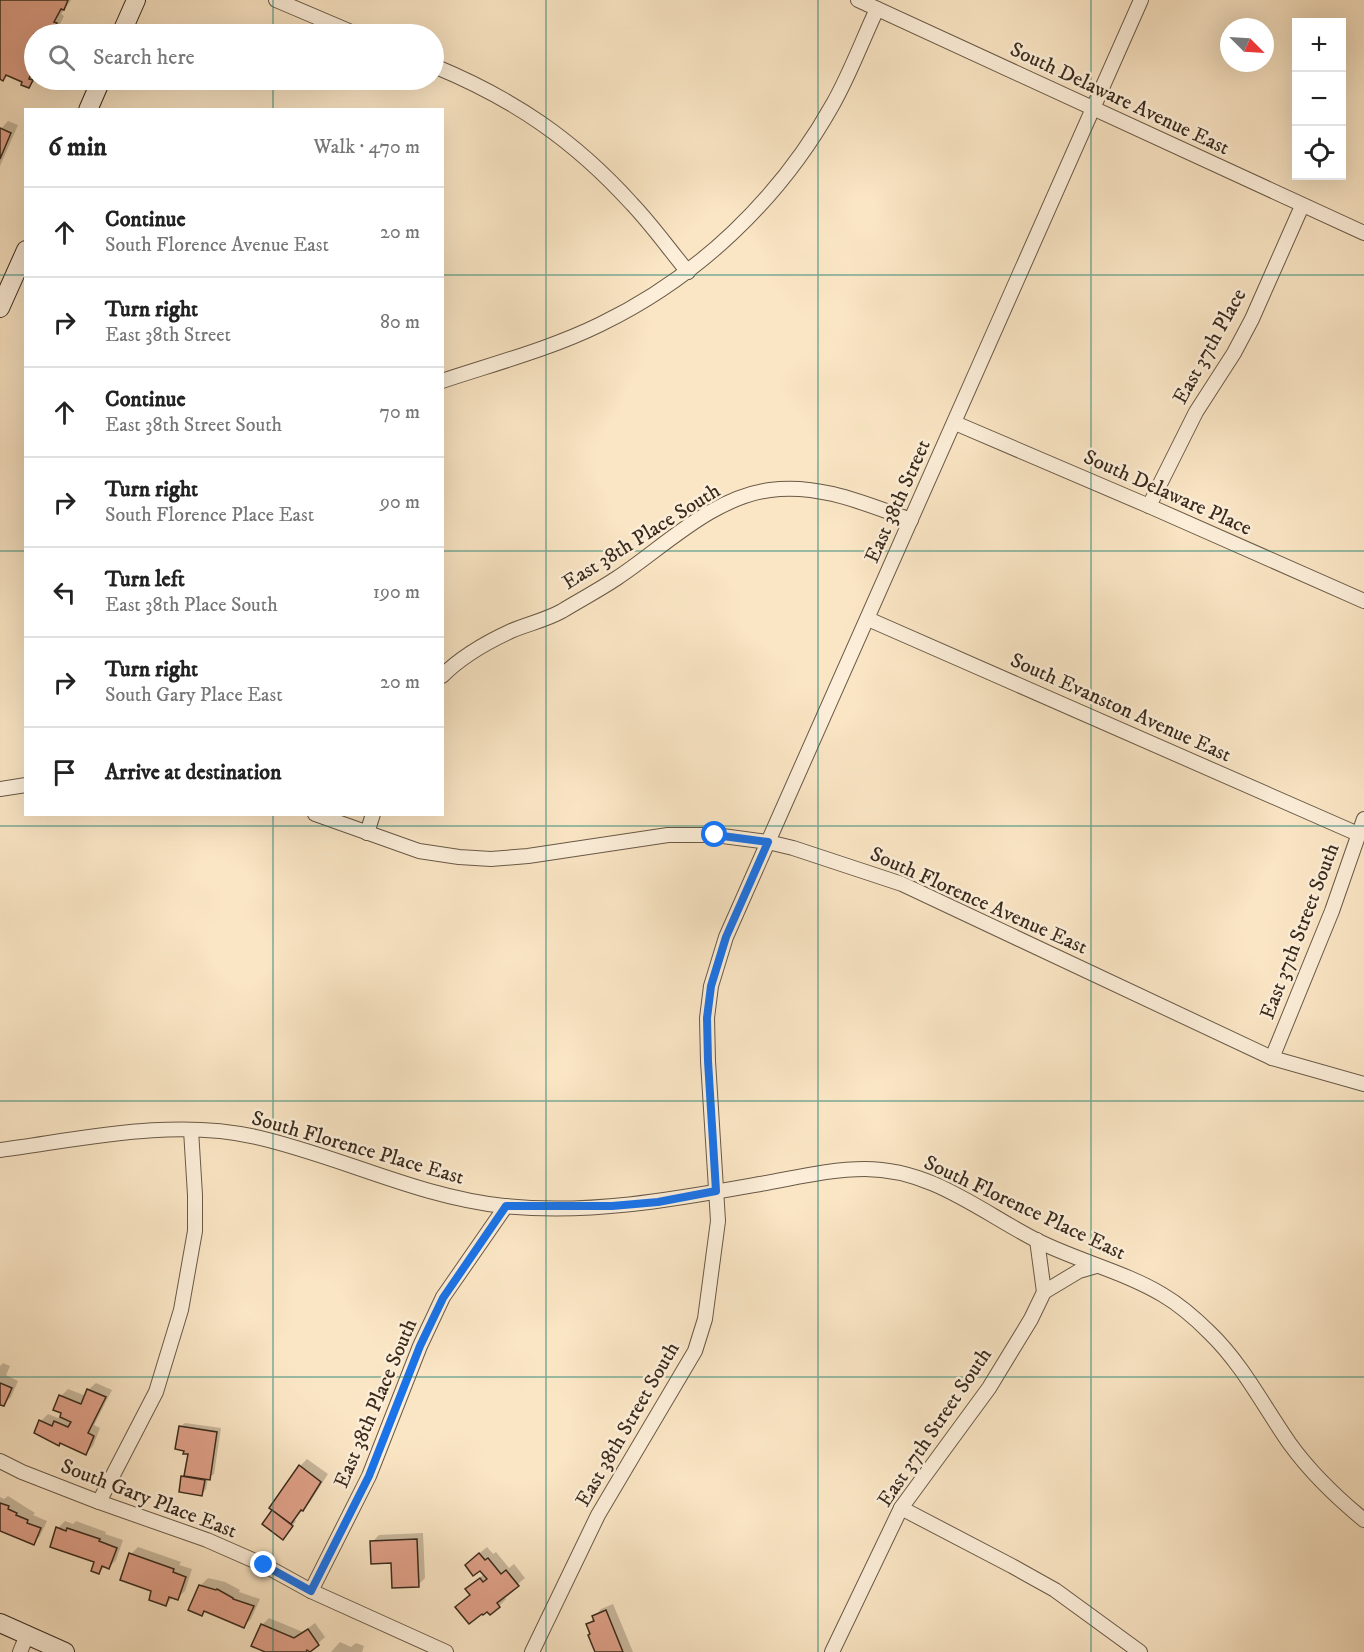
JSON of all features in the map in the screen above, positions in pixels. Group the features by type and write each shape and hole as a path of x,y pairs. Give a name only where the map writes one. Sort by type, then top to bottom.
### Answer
{"main road":[{"path":"125,24 136,0"},
{"path":"89,108 97,90"},
{"path":"0,308 24,254"},
{"path":"0,1623 65,1652"}],"street":[{"path":"276,0 332,24"},
{"name":"South Delaware Avenue East","path":"858,0 1364,233"},
{"name":"East 38th Street","path":"707,1024 711,986 717,961 1141,0"},
{"path":"444,380 550,346 601,325 642,303 688,272 716,249 750,216 808,143 832,105 877,9"},
{"path":"444,70 500,96 559,135 606,176 627,198 688,272"},
{"name":"East 37th Place","path":"1149,506 1196,412 1234,353 1252,319 1302,206"},
{"name":"South Delaware Place","path":"955,423 1364,602"},
{"name":"East 38th Place South","path":"444,674 475,650 511,631 558,613 616,578 701,519 733,500 767,490 794,488 828,493 863,502 911,520"},
{"name":"South Evanston Avenue East","path":"868,619 1358,834"},
{"path":"0,789 24,785"},
{"name":"South Florence Avenue East","path":"320,816 419,851 491,859 528,856 668,835 715,835 768,842 814,854 902,884 1272,1058 1364,1084"},
{"path":"367,833 372,816"},
{"name":"East 37th Street South","path":"1272,1058 1332,911 1364,819"},
{"name":"East 38th Street South","path":"532,1652 598,1515 695,1351 705,1319 718,1221 707,1024"},
{"path":"99,1502 156,1392 182,1310 195,1231 191,1130"},
{"name":"South Florence Place East","path":"0,1150 123,1133 191,1130 253,1136 301,1149 415,1188 506,1206 612,1206 658,1202 823,1172 868,1169 913,1176 956,1193 1037,1240 1165,1296 1212,1335 1251,1384 1291,1445 1313,1473 1364,1520"},
{"name":"East 38th Place South","path":"311,1591 369,1476 420,1346 443,1298 506,1206"},
{"path":"1037,1240 1044,1292 1079,1271 1096,1266"},
{"name":"East 37th Street South","path":"832,1652 901,1508 989,1388 1044,1292"},
{"name":"South Gary Place East","path":"0,1461 99,1502 207,1540 264,1565 311,1591 446,1652"},
{"path":"901,1508 1055,1590 1140,1652"},
{"path":"20,1652 27,1635"}],"building":[{"path":"0,0 68,0 64,10 61,9 54,22 57,24 24,24 24,86 21,85 22,82 6,75 3,81 0,79"},
{"path":"0,128 11,133 0,159"},
{"path":"0,1383 12,1388 4,1406 0,1405"},
{"path":"87,1389 106,1397 88,1433 94,1436 86,1455 60,1443 59,1446 34,1433 39,1420 52,1426 54,1421 68,1427 71,1422 60,1417 61,1413 53,1410 59,1395 81,1404"},
{"path":"179,1426 217,1432 210,1480 184,1476 188,1454 175,1449"},
{"path":"299,1465 321,1482 303,1511 301,1510 291,1524 269,1508"},
{"path":"181,1476 205,1480 202,1496 179,1492"},
{"path":"0,1503 9,1506 8,1509 17,1513 16,1515 28,1520 27,1523 41,1528 34,1545 0,1531"},
{"path":"272,1510 293,1526 283,1540 262,1524"},
{"path":"56,1527 66,1531 67,1528 100,1539 99,1541 117,1548 109,1569 102,1566 99,1574 91,1571 94,1562 50,1547"},
{"path":"417,1539 419,1587 392,1588 391,1563 371,1564 370,1541"},
{"path":"129,1553 174,1569 173,1572 186,1577 178,1600 169,1597 166,1606 149,1600 151,1591 120,1580"},
{"path":"479,1553 485,1560 488,1558 501,1574 506,1570 519,1586 497,1603 500,1607 490,1615 487,1612 482,1614 469,1624 455,1607 470,1595 465,1589 480,1578 483,1582 487,1579 480,1571 473,1576 465,1565"},
{"path":"199,1585 217,1589 233,1599 254,1606 244,1628 204,1611 202,1616 188,1610"},
{"path":"606,1610 623,1652 595,1652 588,1635 590,1634 586,1624 594,1621 592,1616"},
{"path":"261,1624 294,1638 308,1629 319,1645 310,1652 307,1650 306,1652 265,1652 251,1646"}],"route":[{"path":"264,1565 311,1591 369,1476 420,1346 443,1298 506,1206 612,1206 658,1202 716,1191 708,1061 707,1018 711,986 726,937 768,842 715,835"}]}
